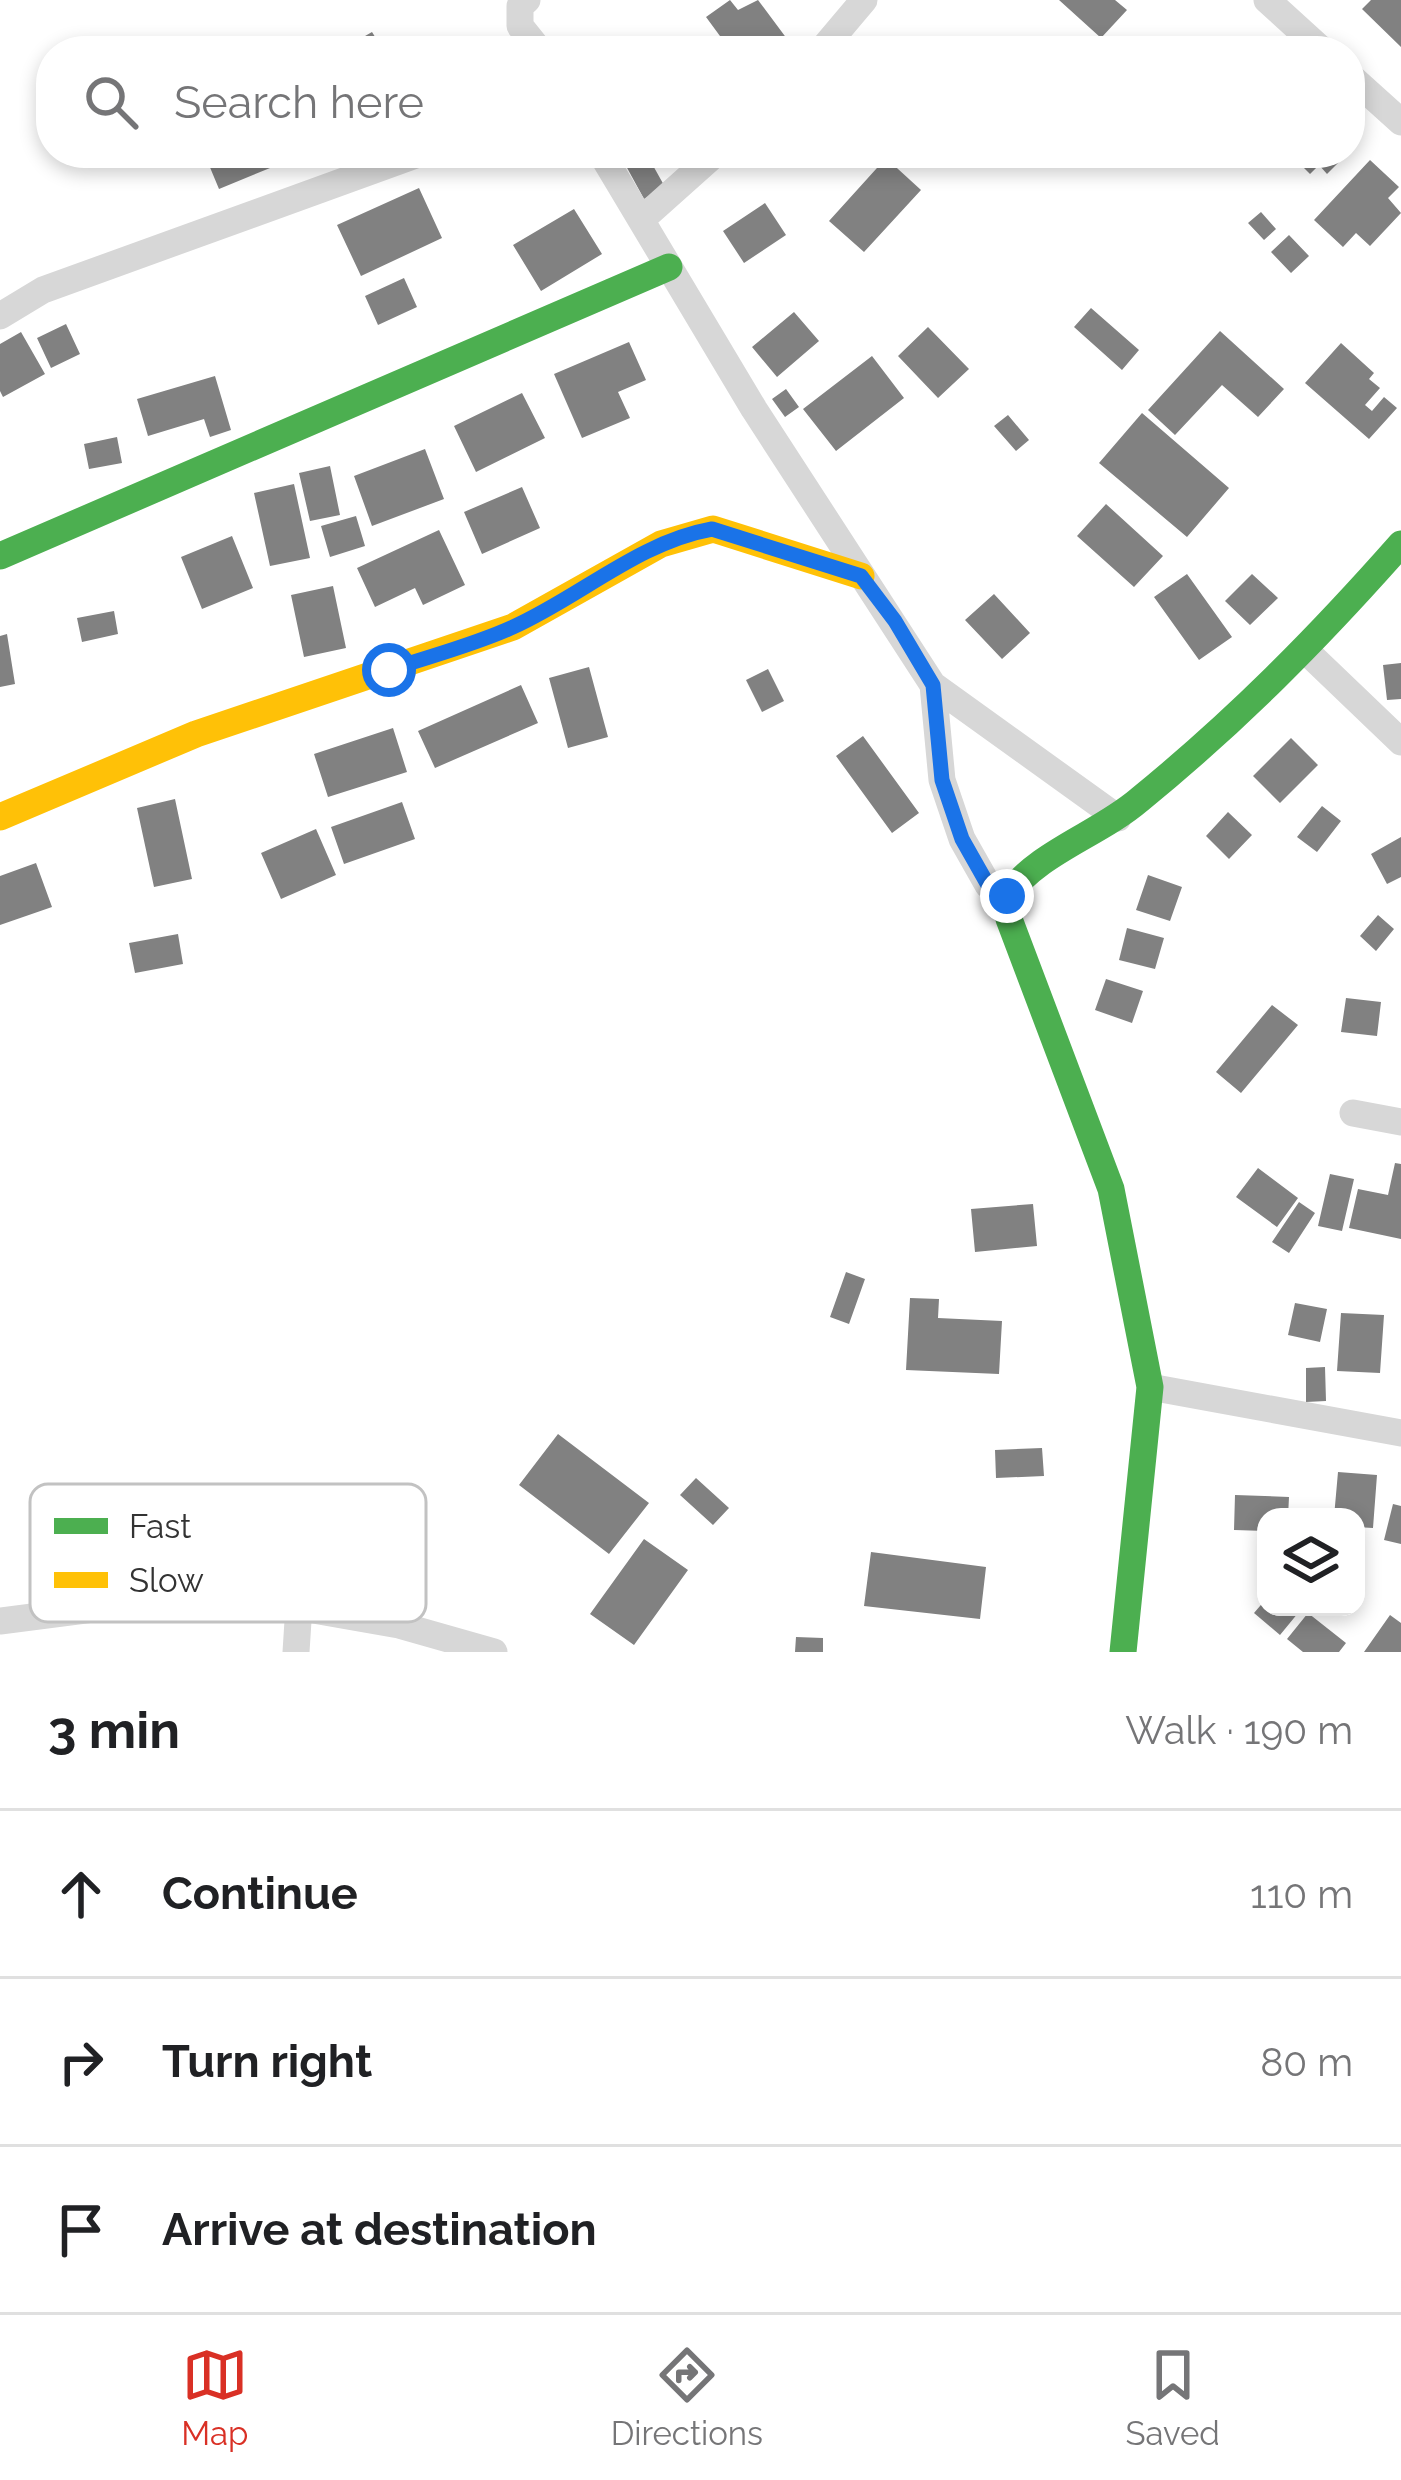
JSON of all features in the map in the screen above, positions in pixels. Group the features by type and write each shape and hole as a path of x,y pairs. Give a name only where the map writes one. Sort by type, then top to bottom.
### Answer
{"street":[{"path":"503,0 523,13"},
{"path":"834,36 864,0"},
{"path":"1267,0 1307,36"},
{"path":"1365,90 1401,122"},
{"path":"0,316 44,290 380,168"},
{"path":"610,168 933,685 1118,818"},
{"path":"641,220 699,168"},
{"path":"0,556 669,267"},
{"path":"0,817 196,734 513,627 689,533 712,529 861,576"},
{"path":"1123,1652 1150,1387 1111,1189 1010,919 1007,896 1022,875 1118,818 1306,651 1401,544"},
{"path":"1306,651 1401,742"},
{"path":"933,685 942,780 962,839 988,885 1007,896"},
{"path":"1353,1113 1401,1122"},
{"path":"1150,1387 1401,1433"},
{"path":"0,1621 30,1617"},
{"path":"296,1652 298,1622"},
{"path":"384,1622 494,1652"}],"building":[{"path":"730,0 738,10 758,0 785,36 720,36 706,17"},
{"path":"1059,0 1115,0 1127,10 1099,36"},
{"path":"1371,0 1401,0 1401,47 1362,9"},
{"path":"1370,160 1399,187 1388,198 1401,213 1370,246 1356,233 1343,247 1314,220"},
{"path":"210,168 270,168 219,189"},
{"path":"627,168 654,168 665,187 644,199"},
{"path":"877,168 897,168 921,190 864,252 829,221"},
{"path":"419,188 442,238 361,276 337,225"},
{"path":"765,203 786,235 744,263 723,231"},
{"path":"574,209 602,254 541,291 513,245"},
{"path":"1261,212 1276,229 1264,240 1248,223"},
{"path":"1289,235 1309,256 1291,273 1271,252"},
{"path":"404,278 417,307 378,325 365,296"},
{"path":"1091,308 1139,350 1122,370 1074,327"},
{"path":"794,312 819,341 777,377 752,347"},
{"path":"66,324 80,354 51,368 37,338"},
{"path":"928,327 969,369 938,398 898,356"},
{"path":"1220,331 1284,389 1258,417 1222,385 1175,435 1148,410"},
{"path":"21,332 45,374 3,397 0,344"},
{"path":"629,342 646,380 618,392 630,418 582,438 554,374"},
{"path":"1341,343 1374,373 1369,379 1380,388 1365,405 1372,411 1384,397 1397,408 1369,439 1305,383"},
{"path":"872,356 904,398 836,451 803,409"},
{"path":"215,376 231,430 210,437 204,419 148,436 137,399"},
{"path":"786,389 799,407 785,417 772,399"},
{"path":"522,393 545,438 476,472 454,426"},
{"path":"1142,413 1229,488 1187,537 1099,463"},
{"path":"1008,415 1029,440 1016,451 994,426"},
{"path":"117,437 122,463 89,469 84,444"},
{"path":"425,449 444,499 372,526 354,476"},
{"path":"330,466 340,515 310,521 299,473"},
{"path":"294,484 310,558 270,566 254,493"},
{"path":"522,487 540,528 482,554 464,512"},
{"path":"1106,504 1163,556 1134,587 1077,536"},
{"path":"356,516 365,546 330,557 321,526"},
{"path":"439,530 465,585 423,605 415,588 375,607 357,568"},
{"path":"232,536 253,588 202,609 181,557"},
{"path":"1187,574 1232,637 1199,660 1154,597"},
{"path":"1252,574 1278,598 1250,625 1225,601"},
{"path":"333,586 346,648 304,657 291,595"},
{"path":"994,594 1030,633 1002,659 965,620"},
{"path":"114,611 118,634 82,642 77,618"},
{"path":"7,634 15,684 0,687 0,636"},
{"path":"1401,663 1401,699 1387,700 1383,665"},
{"path":"589,667 608,737 568,748 549,678"},
{"path":"768,669 784,701 762,712 746,680"},
{"path":"521,685 538,723 435,768 418,731"},
{"path":"393,728 407,772 328,797 314,754"},
{"path":"863,736 919,813 892,833 836,756"},
{"path":"1291,738 1318,765 1280,803 1253,776"},
{"path":"175,799 192,879 154,887 137,808"},
{"path":"402,802 415,839 344,864 331,827"},
{"path":"1322,806 1341,821 1317,852 1297,837"},
{"path":"1228,812 1252,835 1229,859 1206,836"},
{"path":"316,829 336,875 281,899 261,853"},
{"path":"1401,837 1401,877 1387,884 1371,854"},
{"path":"36,863 52,907 0,925 0,876"},
{"path":"1148,875 1182,887 1170,921 1136,910"},
{"path":"1378,915 1394,929 1376,951 1360,936"},
{"path":"1127,928 1164,938 1155,969 1119,960"},
{"path":"178,934 183,964 135,973 129,943"},
{"path":"1106,979 1143,991 1132,1023 1095,1010"},
{"path":"1346,998 1381,1002 1377,1036 1341,1032"},
{"path":"1272,1005 1298,1025 1241,1093 1216,1072"},
{"path":"1395,1163 1401,1164 1401,1239 1349,1228 1358,1189 1388,1195"},
{"path":"1258,1168 1298,1198 1277,1227 1236,1197"},
{"path":"1330,1174 1354,1179 1342,1231 1318,1226"},
{"path":"1299,1202 1315,1213 1289,1253 1272,1242"},
{"path":"1033,1204 1037,1246 975,1252 971,1209"},
{"path":"846,1272 865,1279 849,1324 830,1317"},
{"path":"910,1298 939,1299 938,1318 1002,1321 999,1374 906,1370"},
{"path":"1295,1303 1327,1309 1320,1342 1288,1335"},
{"path":"1341,1313 1384,1315 1380,1373 1337,1371"},
{"path":"1325,1367 1326,1401 1306,1402 1306,1368"},
{"path":"558,1434 649,1503 609,1554 519,1485"},
{"path":"1042,1448 1044,1476 996,1478 995,1450"},
{"path":"1338,1472 1377,1475 1373,1528 1365,1528 1365,1508 1335,1508"},
{"path":"696,1478 729,1508 713,1525 680,1495"},
{"path":"1235,1495 1289,1497 1288,1508 1257,1508 1257,1531 1234,1530"},
{"path":"1393,1504 1401,1506 1401,1544 1384,1540"},
{"path":"644,1539 688,1570 634,1645 590,1614"},
{"path":"871,1552 986,1567 980,1619 864,1606"},
{"path":"1390,1615 1401,1623 1401,1652 1364,1652"},
{"path":"1258,1616 1296,1616 1280,1635"},
{"path":"1306,1616 1312,1616 1346,1643 1339,1652 1303,1652 1287,1639"},
{"path":"796,1637 823,1638 823,1652 795,1652"}],"traffic: fast":[{"path":"0,556 669,267"},
{"path":"1123,1652 1150,1387 1111,1189 1009,919 1007,896 1035,867 1123,812 1209,740 1401,544"}],"traffic: slow":[{"path":"0,817 196,734 513,627 661,544 713,529 861,576"}],"route":[{"path":"389,670 513,627 689,533 712,529 861,576 933,685 942,780 962,839 988,885 1007,896"}]}
